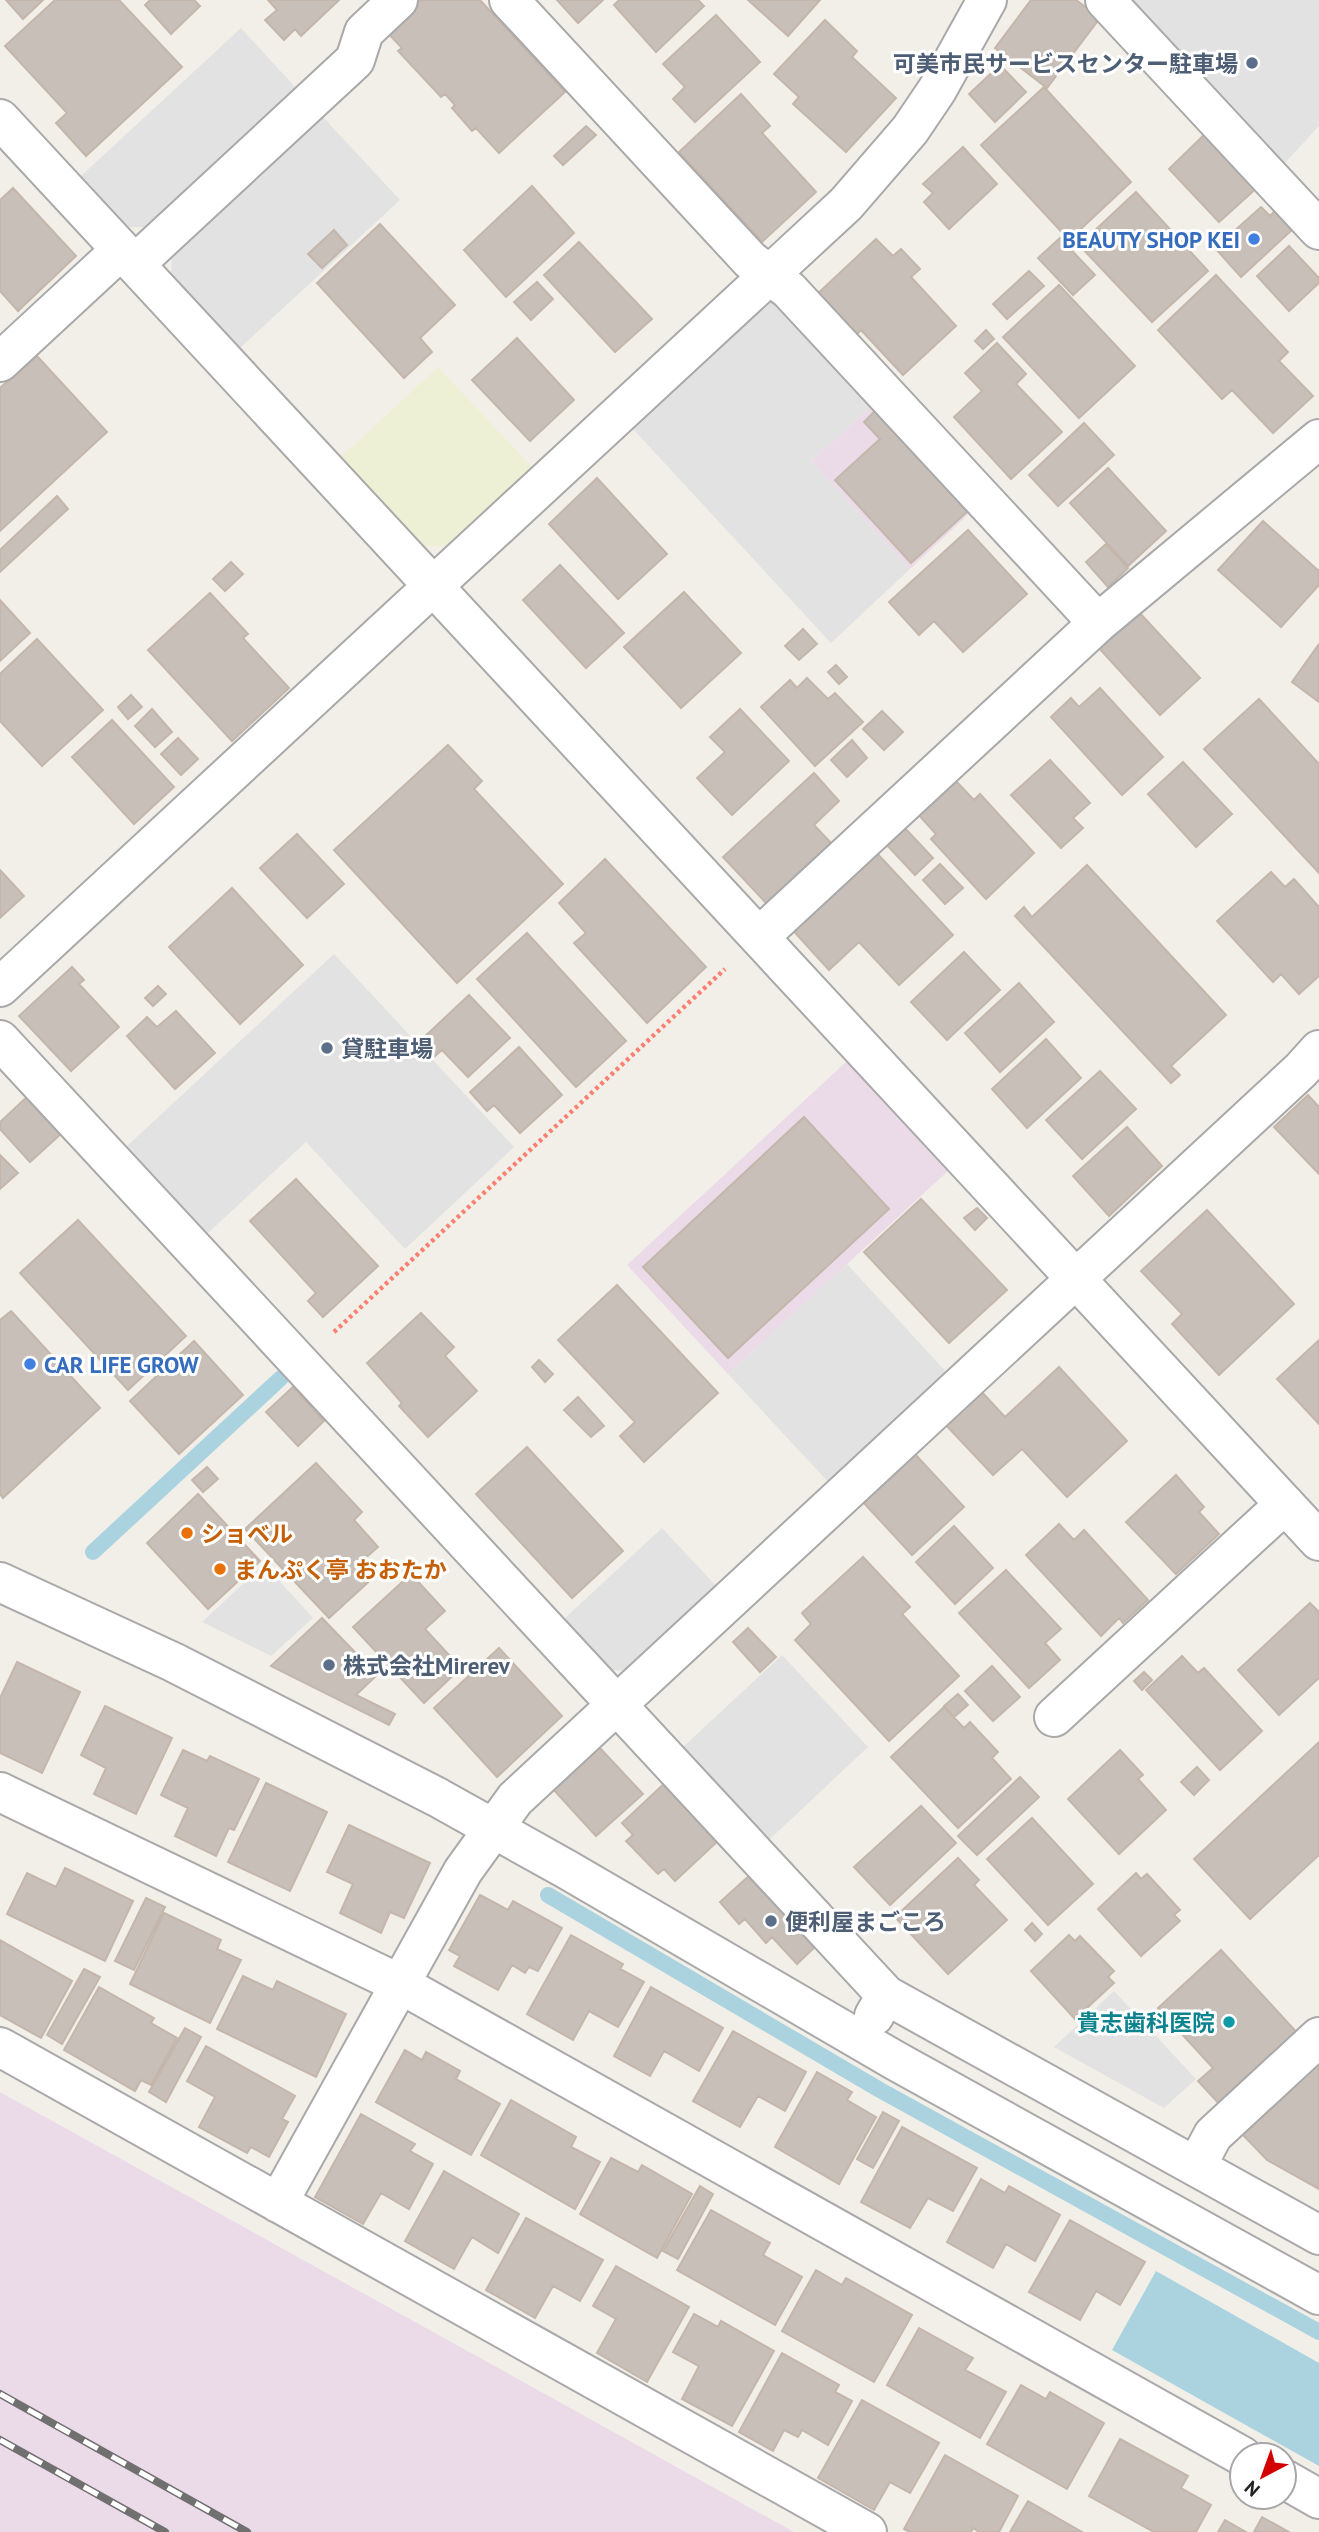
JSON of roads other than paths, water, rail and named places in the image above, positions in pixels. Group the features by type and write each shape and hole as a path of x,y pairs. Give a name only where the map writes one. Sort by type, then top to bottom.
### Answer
{"street":[{"path":"0,362 128,257 355,60 364,32 398,0"},
{"path":"509,0 750,260 789,290 1098,623"},
{"path":"0,987 846,204 910,130 937,90 987,0"},
{"path":"1105,0 1319,230"},
{"path":"0,119 1319,1541"},
{"path":"759,937 1098,623 1319,439"},
{"path":"0,1041 886,1995 1319,2235"},
{"path":"278,2203 463,1871 515,1798 1077,1279 1319,1051"},
{"path":"1054,1717 1285,1504"},
{"path":"0,1582 173,1662 494,1828 860,2039 1319,2295"},
{"path":"0,1792 400,1984 1228,2448"},
{"path":"860,2039 886,1995"},
{"path":"1196,2167 1213,2135 1319,2037"},
{"path":"0,2047 867,2532"},
{"path":"1298,2487 1319,2499"}],"water":[{"path":"1156,2271 1319,2363 1319,2466 1298,2454 1298,2441 1274,2441 1112,2350"}],"waterway":[{"path":"93,1552 281,1378"},
{"path":"548,1895 880,2090 1319,2332"}],"railway":[{"path":"0,2394 247,2532"},
{"path":"0,2440 165,2532"}],"place":[{"name":"可美市民サービスセンター駐車場","path":"1252,63"},
{"name":"BEAUTY SHOP KEI","path":"1254,239"},
{"name":"貸駐車場","path":"327,1048"},
{"name":"CAR LIFE GROW","path":"30,1364"},
{"name":"ショベル","path":"187,1533"},
{"name":"まんぷく亭 おおたか","path":"220,1569"},
{"name":"株式会社Mirerev","path":"329,1665"},
{"name":"便利屋まごころ","path":"771,1921"},
{"name":"貴志歯科医院","path":"1229,2022"}]}
